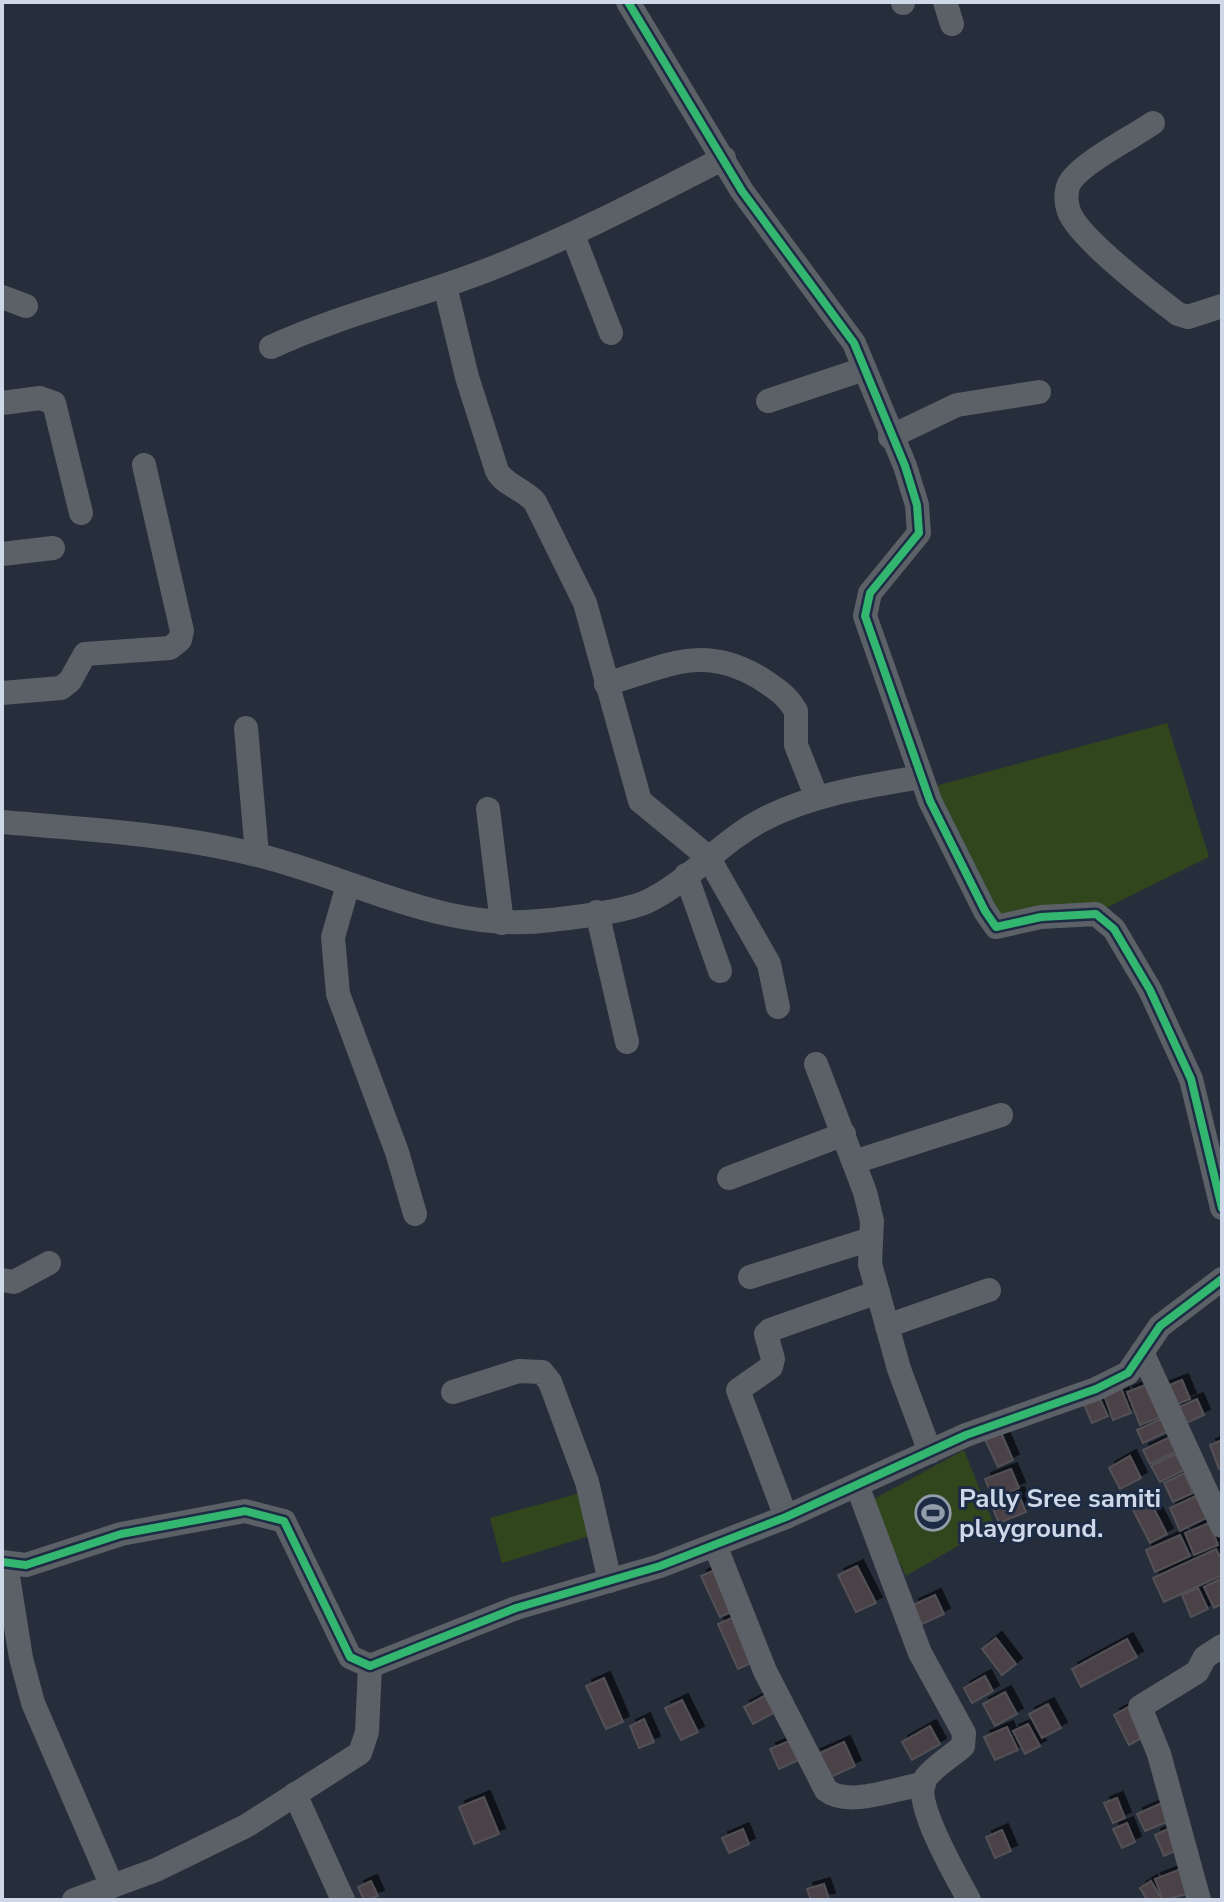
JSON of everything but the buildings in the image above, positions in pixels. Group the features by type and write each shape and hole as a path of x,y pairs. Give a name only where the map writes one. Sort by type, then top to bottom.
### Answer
{"street":[{"path":"628,2 742,191 854,343 917,505 919,533 870,593 865,616 921,777 985,911 996,927 1041,917 1096,914 1114,929 1150,990 1191,1079 1222,1208"},
{"path":"1153,123 1077,173 1068,185 1066,202 1071,216 1097,244 1178,314 1188,317 1222,306"},
{"path":"271,347 302,333 445,286 573,235 724,158"},
{"path":"573,235 611,333"},
{"path":"445,286 467,377 497,471 501,479 527,492 535,502 574,575 640,801 708,857 769,964 778,1007"},
{"path":"2,297 26,306"},
{"path":"768,401 864,369"},
{"path":"890,437 957,405 1039,392"},
{"path":"2,403 40,398 54,403 81,513"},
{"path":"2,693 61,688 70,681 85,654 170,648 180,640 182,631 144,465"},
{"path":"2,554 53,548"},
{"path":"606,684 693,659 712,658 747,671 778,690 796,711 796,745 817,798"},
{"path":"246,728 257,854"},
{"path":"2,822 216,846 257,854 437,914 502,923 551,920 644,903 767,818 817,798 921,777"},
{"path":"488,809 502,923"},
{"path":"686,875 720,971"},
{"path":"348,885 333,937 338,994 397,1152 415,1214"},
{"path":"597,912 627,1042"},
{"path":"816,1064 854,1162 872,1221 870,1264 899,1369 930,1452"},
{"path":"854,1162 1001,1115"},
{"path":"729,1178 844,1134"},
{"path":"750,1277 871,1239"},
{"path":"2,1280 14,1282 49,1263"},
{"path":"370,1666 367,1732 360,1753 233,1832 156,1870 95,1895 33,1703 21,1658 4,1563 26,1565 121,1534 245,1511 284,1521 350,1657 370,1666 516,1608 610,1581 715,1545 786,1517 930,1452 1096,1389 1128,1373 1160,1326 1222,1279"},
{"path":"887,1326 989,1290"},
{"path":"786,1517 738,1390 771,1367 773,1359 766,1334 770,1330 878,1292"},
{"path":"1142,1352 1222,1526"},
{"path":"453,1392 519,1371 542,1372 550,1382 579,1455 610,1581"},
{"path":"857,1485 920,1653 964,1733 963,1746 926,1778 922,1790 926,1810 969,1900"},
{"path":"715,1545 765,1671 826,1790 837,1799 853,1799 924,1784"},
{"path":"1199,1900 1159,1754 1140,1707 1197,1672 1205,1657 1222,1646"},
{"path":"295,1794 343,1900"}],"green space":[{"path":"1167,723 1209,857 1098,912 996,927 928,788"},
{"name":"Pally Sree samiti playground.","path":"964,1450 994,1525 906,1576 870,1501"},
{"path":"584,1492 596,1534 502,1563 490,1518"}],"cycle path":[{"path":"628,2 742,191 854,343 905,466 917,505 919,533 870,593 865,616 930,801 996,927 1041,917 1096,914 1114,929 1150,990 1191,1079 1222,1208"},
{"path":"2,1562 26,1565 121,1534 245,1511 284,1521 350,1657 370,1666 516,1608 660,1566 786,1517 966,1435 1096,1389 1128,1373 1160,1326 1222,1279"}],"place":[{"name":"Pally Sree samiti playground.","path":"933,1513"}]}
